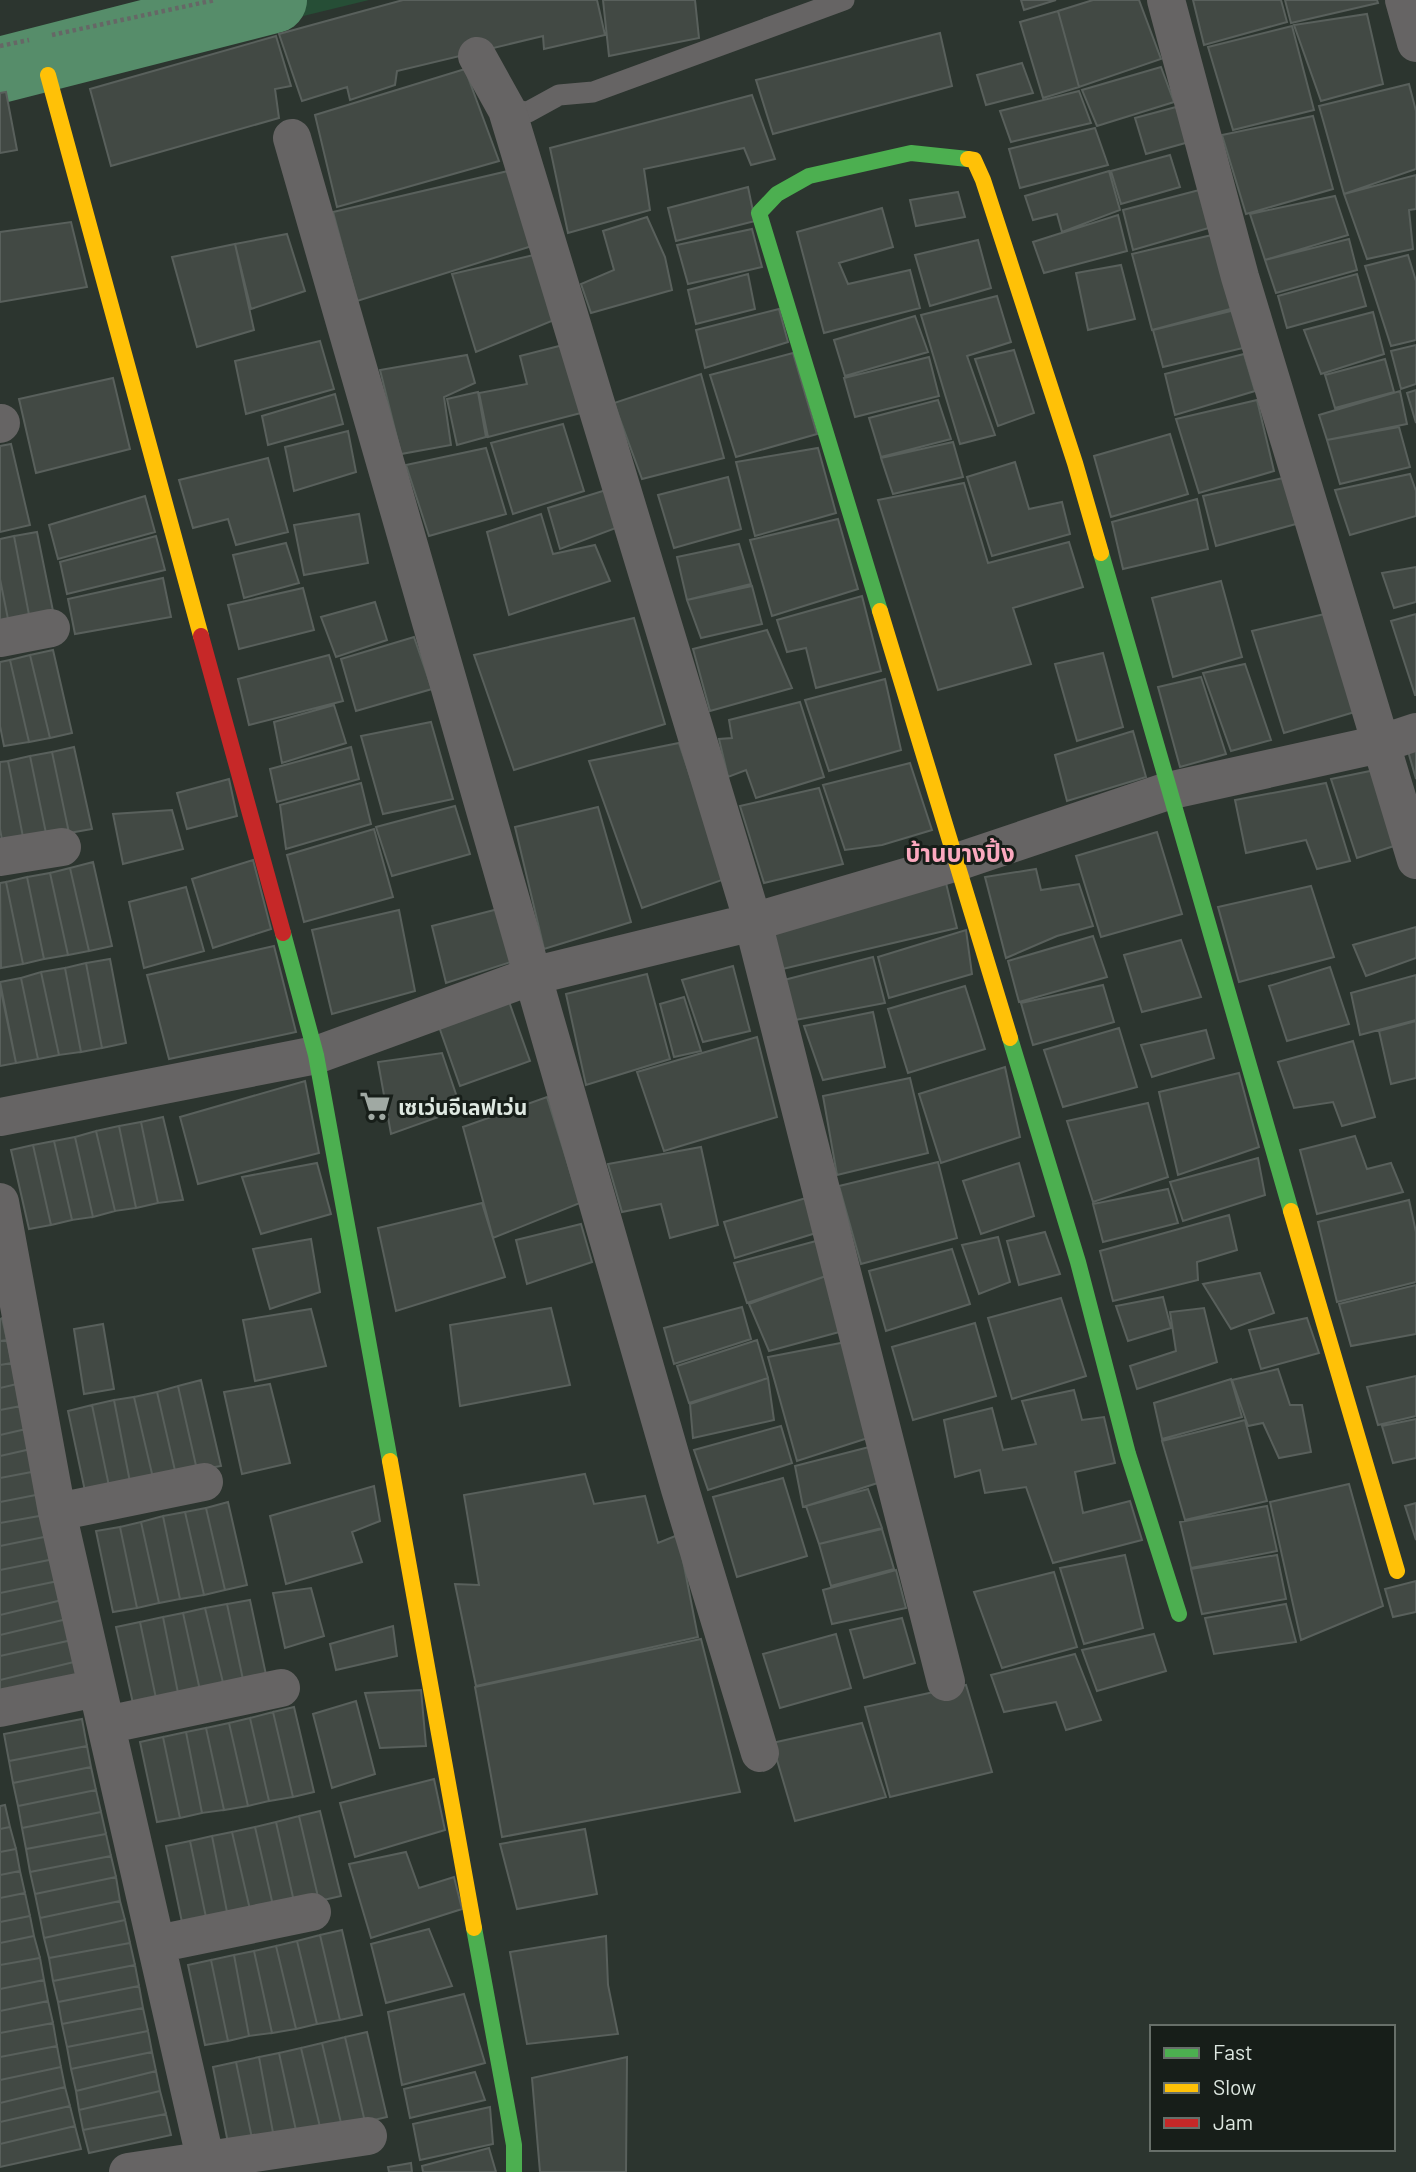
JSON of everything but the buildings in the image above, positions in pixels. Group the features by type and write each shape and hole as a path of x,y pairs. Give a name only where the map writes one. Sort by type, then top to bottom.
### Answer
{"street":[{"path":"1166,0 1240,277 1416,860"},
{"path":"1404,0 1416,43"},
{"path":"477,56 508,110 753,922 946,1682"},
{"path":"48,75 316,1055 514,2146 514,2172"},
{"path":"292,138 680,1489 760,1753"},
{"path":"1179,1614 1128,1454 1078,1262 760,213 777,194 809,176 911,153 974,160 983,180 1075,463 1168,791 1397,1571"},
{"path":"0,638 51,628"},
{"path":"0,1117 316,1055 532,976 753,922 957,862 1168,791 1380,744 1416,732"},
{"path":"0,857 62,847"},
{"path":"0,1202 57,1511 206,2162"},
{"path":"57,1511 204,1482"},
{"path":"0,1708 97,1688"},
{"path":"106,1725 281,1688"},
{"path":"157,1944 312,1912"},
{"path":"128,2172 368,2136"}],"lane":[{"path":"508,110 528,113 559,94 593,92 844,0"}],"path":[{"path":"0,46 215,0"}],"green space":[{"path":"215,0 369,0 110,63 48,75 0,78 0,49"}],"waterway":[{"path":"0,70 274,0"}],"traffic: fast":[{"path":"880,611 759,213 777,194 809,176 911,153 968,159"},
{"path":"1101,553 1291,1211"},
{"path":"283,933 316,1055 390,1461"},
{"path":"1010,1038 1078,1262 1128,1454 1179,1614"},
{"path":"474,1928 514,2145 514,2172"}],"traffic: slow":[{"path":"48,75 201,636"},
{"path":"968,159 974,160 983,180 1075,463 1101,553"},
{"path":"880,611 1010,1038"},
{"path":"1291,1211 1397,1571"},
{"path":"390,1461 474,1928"}],"traffic: jam":[{"path":"201,636 283,933"}],"place":[{"name":"เซเว่นอีเลฟเว่น","path":"375,1106"}],"district":[{"name":"บ้านบางปิ้ง","path":"960,852"}]}
